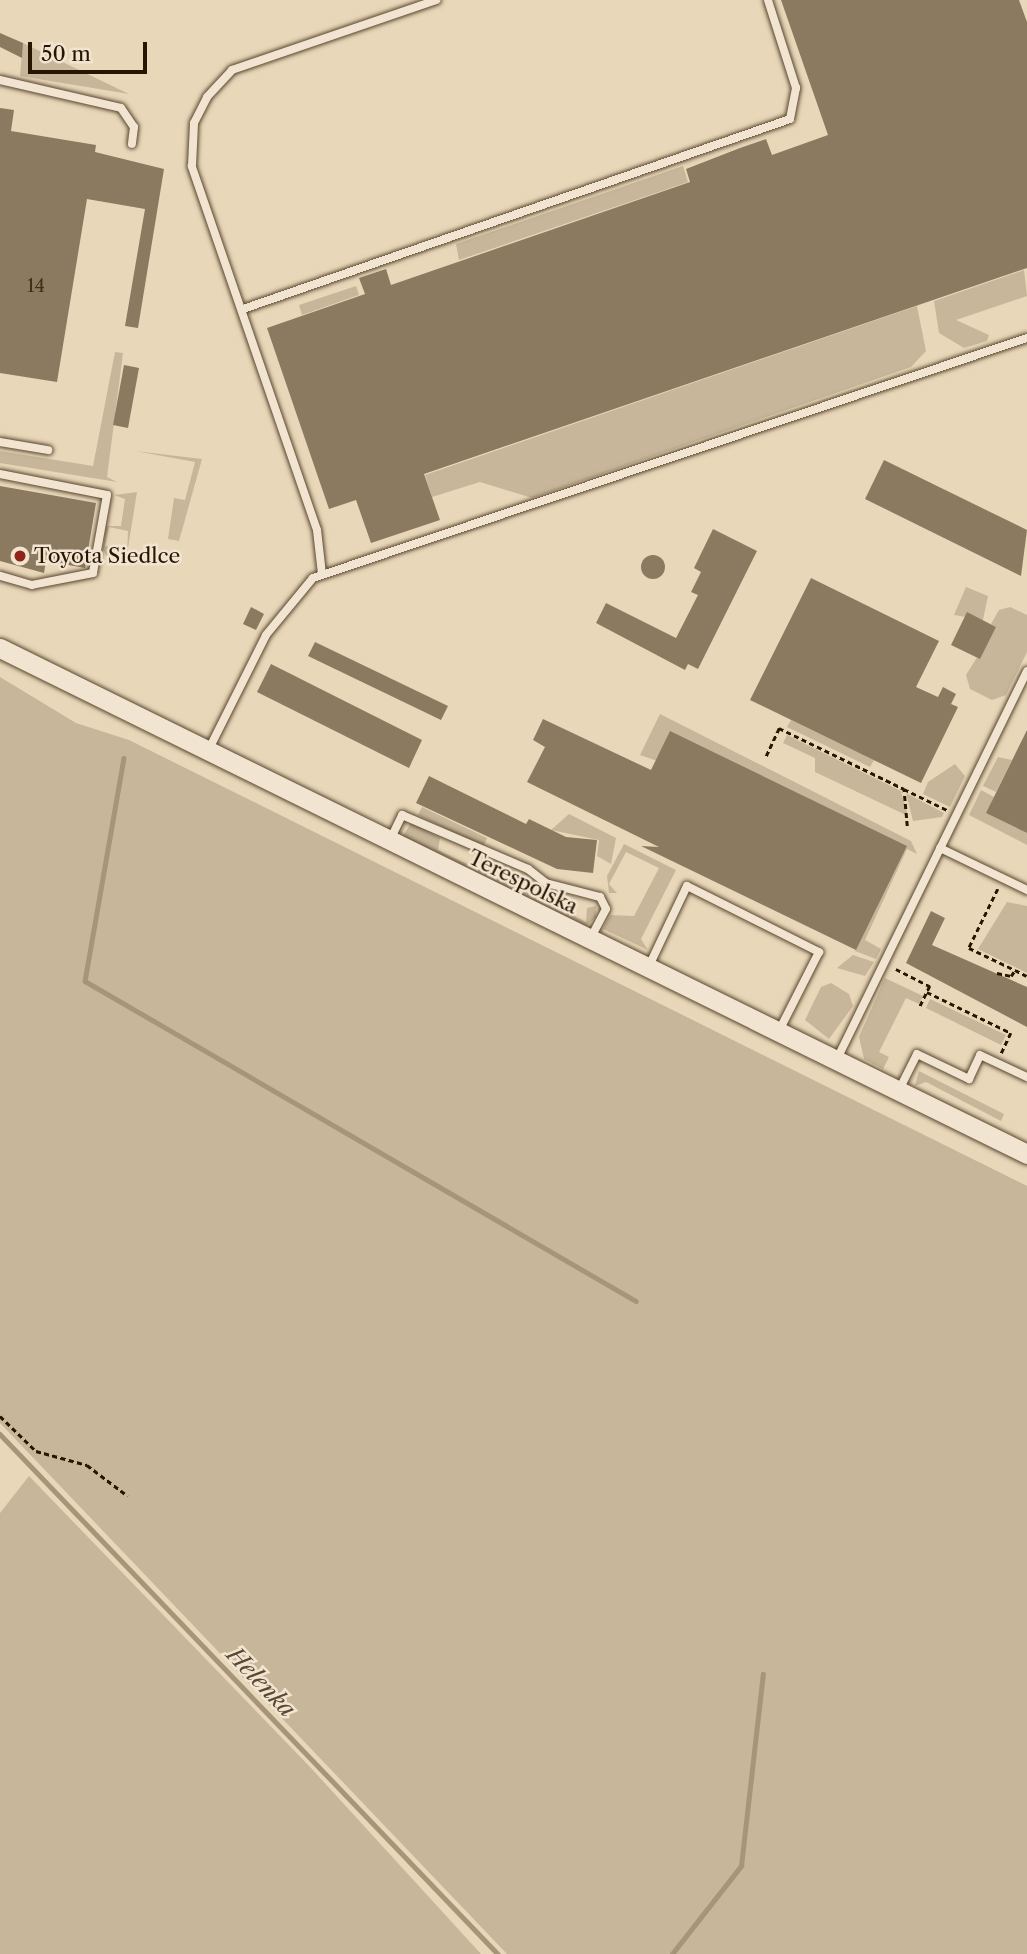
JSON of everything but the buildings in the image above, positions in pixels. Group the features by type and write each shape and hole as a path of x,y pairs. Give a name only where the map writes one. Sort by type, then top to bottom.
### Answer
{"street":[{"name":"Terespolska","path":"0,648 1027,1154"}],"lane":[{"path":"322,574 317,530 192,166 194,123 207,97 232,70 436,0"},
{"path":"243,309 790,119 796,88 768,0"},
{"path":"0,80 121,108 134,127 132,144"},
{"path":"208,752 266,635 293,595 322,574 1027,338"},
{"path":"0,443 48,450"},
{"path":"0,474 107,495 93,573 32,585 0,576"},
{"path":"837,1059 1027,671"},
{"path":"389,842 402,815 528,869 546,883 600,897 606,909 589,940"},
{"path":"940,848 1027,890"},
{"path":"648,968 687,886 819,952 779,1031"},
{"path":"899,1090 917,1054 969,1079 980,1055 1027,1077"}],"path":[{"path":"766,755 779,728 956,814"},
{"path":"904,789 906,826"},
{"path":"1003,878 969,948 1027,976"},
{"path":"883,963 930,986 919,1009"},
{"path":"998,973 1012,976 1015,970"},
{"path":"927,992 1011,1033 996,1063"},
{"path":"0,1416 36,1451 87,1465 128,1496"}],"shaded area":[{"path":"23,43 129,94 20,76"},
{"path":"683,166 688,182 459,260 456,244"},
{"path":"1024,270 1027,296 956,320 989,335 987,341 964,348 939,333 934,301"},
{"path":"356,286 359,295 302,315 299,305"},
{"path":"917,306 926,351 911,367 532,498 480,482 432,497 425,475"},
{"path":"115,352 123,353 107,477 117,482 0,463 0,451 93,466"},
{"path":"135,451 202,459 179,541 168,539 174,498 185,500 195,462"},
{"path":"137,492 127,554 128,531 109,527 105,546 114,548 107,558 103,549 106,526 121,526 125,499 114,495"},
{"path":"966,587 988,596 983,620 954,615"},
{"path":"1010,607 1027,615 1027,652 1006,695 992,700 970,689 966,675 996,627 991,624 999,610"},
{"path":"0,677 76,723 129,740 1027,1186 1027,1954 507,1954 0,1423"},
{"path":"660,714 911,841 917,854 907,849 865,940 881,949 876,959 855,951 906,847 640,755"},
{"path":"791,720 874,760 870,767 787,727"},
{"path":"787,735 901,791 908,816 815,772 815,758 783,743"},
{"path":"998,757 1012,760 996,792 983,786"},
{"path":"955,764 965,776 950,807 923,794 928,782"},
{"path":"981,790 994,797 987,813 1027,833 1027,845 969,815"},
{"path":"906,793 944,813 942,817 913,821"},
{"path":"422,807 487,838 483,847 418,815"},
{"path":"569,814 616,838 611,864 597,856 599,840 551,830"},
{"path":"411,823 440,838 438,850 496,878 506,866 511,885 586,922 587,908 596,906 596,917 586,926 403,836"},
{"path":"624,844 676,870 641,939 648,950 603,929 610,915 634,916 659,868 626,852 609,884 617,893 609,893 607,876"},
{"path":"1007,902 1027,906 1027,973 978,949"},
{"path":"853,955 874,962 865,976 837,968"},
{"path":"885,978 923,996 919,1004 906,998 879,1052 889,1057 883,1069 864,1059 859,1037"},
{"path":"831,983 849,994 853,1006 829,1039 805,1020 821,987"},
{"path":"930,999 1006,1035 1001,1045 926,1008"},
{"path":"919,1071 1004,1114 1001,1121 926,1082 915,1086"},
{"path":"29,1476 311,1768 481,1954 0,1954 0,1513"}],"waterway":[{"path":"124,758 85,981 636,1301"},
{"name":"Helenka","path":"0,1434 498,1954"},
{"path":"672,1954 741,1866 763,1674"}],"place":[{"name":"Toyota Siedlce","path":"20,556"}]}
